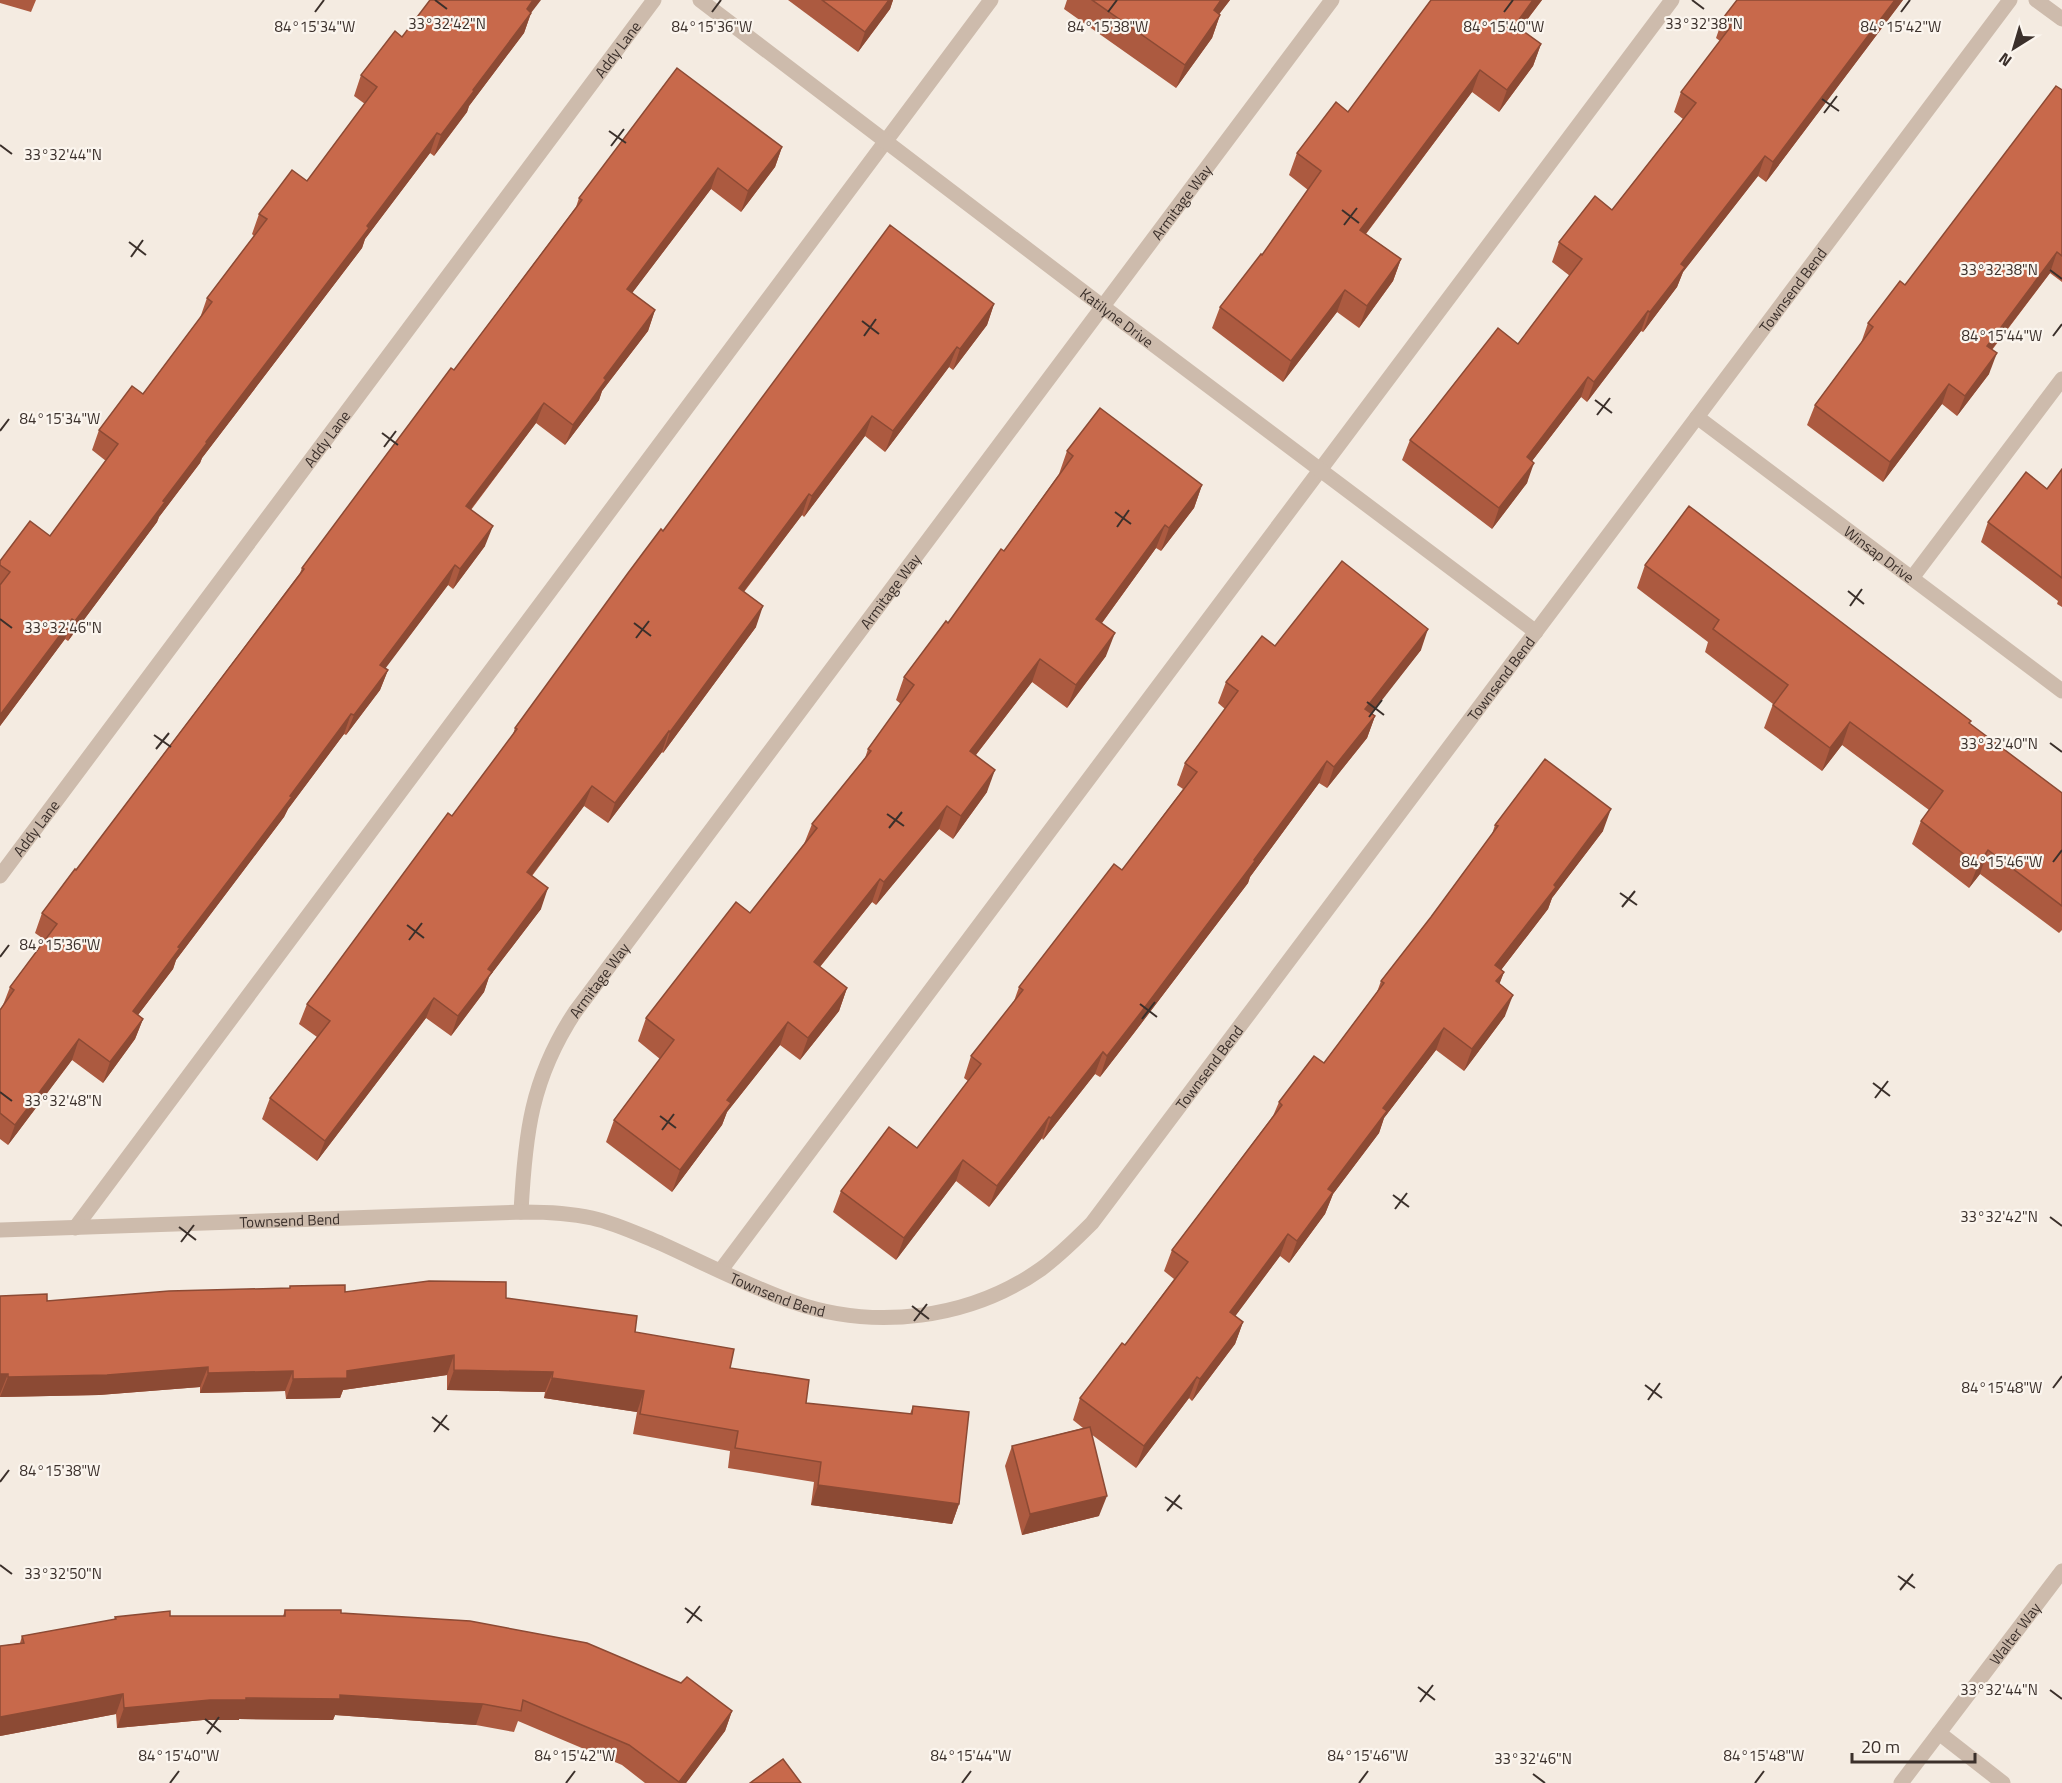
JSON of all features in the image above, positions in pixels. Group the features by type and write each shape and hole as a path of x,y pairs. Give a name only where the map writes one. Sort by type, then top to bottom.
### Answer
{"street":[{"name":"Addy Lane","path":"0,876 654,0"},
{"name":"Katilyne Drive","path":"700,0 1536,632"},
{"path":"75,1228 991,0"},
{"name":"Armitage Way","path":"521,1212 523,1164 529,1119 541,1078 566,1025 1332,0"},
{"path":"721,1270 1672,0"},
{"name":"Townsend Bend","path":"0,1230 555,1212 593,1218 625,1228 777,1296 811,1307 851,1315 903,1317 947,1311 986,1298 1026,1278 1058,1255 1092,1223 2010,0"},
{"path":"2036,0 2062,19"},
{"path":"1912,578 2062,380"},
{"name":"Winsap Drive","path":"1697,417 2062,691"},
{"name":"Walter Way","path":"1901,1783 2062,1570"},
{"path":"1939,1733 2003,1783"}],"building":[{"path":"430,0 533,0 527,9 531,13 474,91 441,135 437,133 367,226 369,228 206,442 163,501 165,502 75,621 72,619 0,715 0,585 10,572 0,565 0,561 30,521 50,536 118,444 99,430 132,386 143,394 212,302 207,298 267,219 259,214 292,170 307,181 377,87 361,75 395,31 402,37"},
{"path":"822,0 889,0 865,32"},
{"path":"1092,0 1221,0 1214,10 1220,15 1185,65"},
{"path":"1431,0 1533,0 1515,25 1541,44 1507,90 1480,70 1360,230 1401,259 1367,306 1345,290 1291,361 1220,307 1262,255 1321,171 1297,153 1336,102 1348,112"},
{"path":"1737,0 1895,0 1773,162 1765,156 1681,264 1685,267 1594,382 1588,377 1527,457 1534,463 1499,508 1410,440 1498,328 1518,344 1582,259 1559,242 1595,196 1612,210 1696,103 1681,92 1732,25 1723,18"},
{"path":"677,68 782,147 748,191 718,168 627,289 655,310 604,378 606,380 573,425 544,403 466,506 493,526 460,569 455,565 380,665 388,670 354,715 351,714 290,796 292,797 178,947 180,948 133,1011 143,1019 110,1062 79,1039 15,1125 0,1113 0,1010 14,990 10,987 57,924 42,913 304,569 302,568 451,368 454,370 582,200 579,198"},
{"path":"2056,86 2062,90 2062,256 2057,252 1987,346 1997,353 1965,396 1949,384 1890,462 1815,405 1873,327 1868,323 1900,281 1905,285"},
{"path":"890,225 994,304 960,349 957,347 893,431 872,416 812,496 809,494 739,588 763,606 670,732 615,803 592,786 527,872 548,888 488,969 492,972 458,1016 434,998 325,1141 270,1098 330,1021 307,1004 448,813 452,816 628,573 661,529 663,531"},
{"path":"1100,408 1202,485 1169,528 1165,525 1096,619 1115,633 1076,685 1040,659 970,751 995,770 961,816 947,806 884,882 880,879 814,962 847,988 808,1038 788,1022 727,1100 731,1103 680,1170 614,1120 674,1040 646,1018 736,902 750,913 817,828 812,824 871,751 868,749 914,685 904,677 946,621 948,623 1001,549 1004,551 1073,456 1067,451"},
{"path":"2062,469 2062,578 1988,522 2026,472 2047,489"},
{"path":"1689,506 2062,793 2062,906 1988,850 1978,865 1921,821 1943,791 1850,722 1830,748 1773,705 1788,685 1713,629 1719,620 1645,565"},
{"path":"1342,561 1428,629 1365,709 1375,716 1334,767 1327,761 1142,1011 1107,1056 1103,1052 1051,1118 1049,1117 997,1186 963,1160 904,1238 841,1191 889,1127 917,1148 981,1064 971,1056 1023,990 1019,987 1114,864 1122,870 1197,772 1185,763 1238,691 1226,682 1262,636 1275,646"},
{"path":"1545,759 1611,809 1554,885 1556,887 1495,965 1504,972 1496,981 1513,995 1472,1049 1444,1028 1383,1108 1387,1111 1328,1189 1333,1192 1297,1241 1288,1234 1230,1312 1243,1322 1200,1379 1197,1377 1144,1446 1080,1398 1122,1343 1125,1345 1188,1262 1172,1250 1282,1105 1279,1102 1314,1056 1324,1063 1384,983 1381,981 1431,917 1498,826 1495,825"},
{"path":"429,1281 506,1282 506,1298 637,1316 635,1332 734,1349 730,1368 809,1380 806,1403 912,1414 913,1406 969,1412 959,1504 818,1485 821,1462 735,1448 738,1431 640,1414 644,1391 552,1378 553,1372 454,1370 454,1355 347,1371 347,1378 293,1379 293,1371 208,1373 208,1367 107,1375 8,1377 8,1374 0,1374 0,1296 47,1294 47,1301 169,1291 345,1285 345,1292"},
{"path":"1090,1427 1107,1496 1030,1514 1012,1446"},
{"path":"285,1610 341,1610 341,1613 470,1621 587,1643 681,1683 687,1677 732,1711 679,1782 629,1745 523,1700 521,1711 483,1704 340,1695 340,1699 246,1698 246,1700 210,1700 124,1708 123,1694 0,1717 0,1646 24,1643 22,1636 116,1619 115,1617 170,1611 170,1616 285,1616"},
{"path":"783,1759 801,1783 750,1783"}]}
